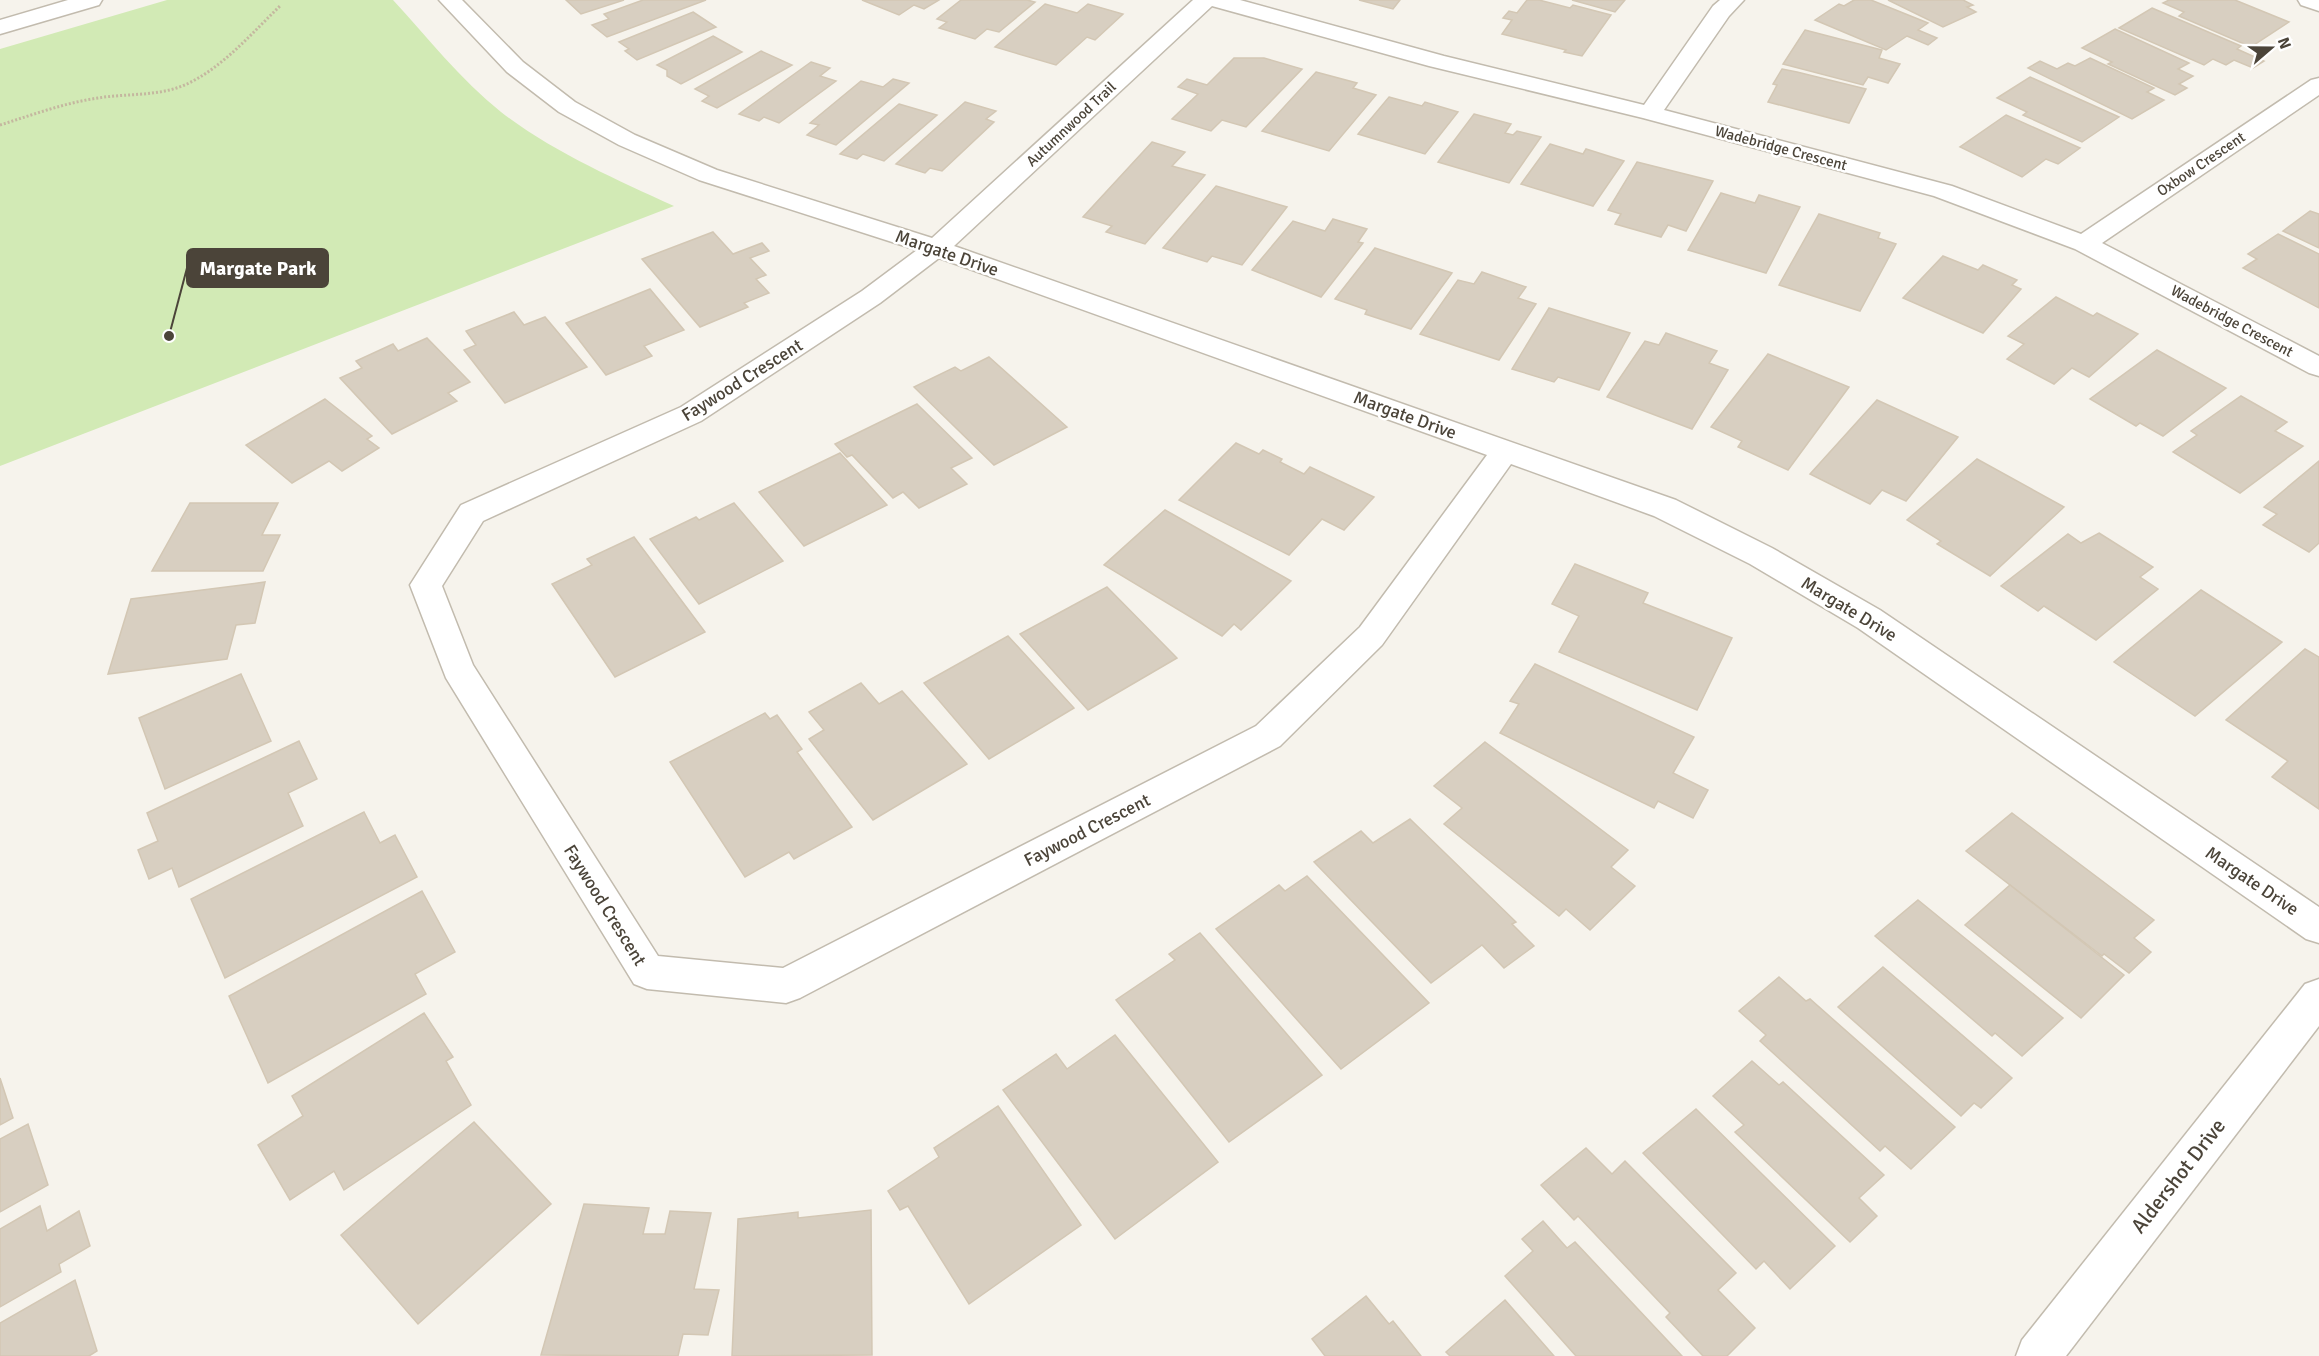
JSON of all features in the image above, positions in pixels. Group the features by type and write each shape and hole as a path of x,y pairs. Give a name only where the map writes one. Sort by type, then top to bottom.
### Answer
{"street":[{"path":"0,27 92,0"},
{"name":"Margate Drive","path":"450,0 514,67 567,107 627,140 708,174 936,248 1665,508 1761,556 1869,619 2319,927"},
{"name":"Autumnwood Trail","path":"936,248 1206,0"},
{"name":"Wadebridge Crescent","path":"1216,0 1437,61 1650,113 1943,191 2084,244 2319,367"},
{"path":"1650,113 1721,12 1733,0"},
{"path":"2309,0 2319,5"},
{"name":"Oxbow Crescent","path":"2084,244 2319,85"},
{"name":"Faywood Crescent","path":"936,248 871,297 692,414 472,513 426,585 458,669 647,972 786,986 1268,736 1371,636 1506,450"},
{"name":"Aldershot Drive","path":"2038,1356 2319,996"}],"path":[{"path":"0,125 72,103 187,85 204,75 280,6"}],"green space":[{"path":"167,0 393,0 458,72 501,112 563,152 674,206 0,466 0,49"}],"building":[{"path":"566,0 624,0 581,14"},
{"path":"643,0 706,0 607,37 592,25 609,19 604,14"},
{"path":"862,0 939,0 924,9 914,5 899,15"},
{"path":"961,0 1035,2 999,32 987,29 975,39 939,28 947,22 937,19"},
{"path":"1359,0 1400,0 1393,9"},
{"path":"1527,0 1539,0 1570,8 1573,5 1611,15 1582,56 1502,34 1512,20 1503,18 1509,11 1517,13"},
{"path":"1572,0 1625,0 1615,12"},
{"path":"1854,0 1871,0 1928,23 1918,30 1937,38 1928,45 1907,36 1886,50 1815,20 1839,4 1844,6"},
{"path":"1888,0 1963,0 1973,5 1967,7 1976,12 1943,27"},
{"path":"2169,0 2235,0 2289,22 2251,47 2179,16 2184,12 2163,3"},
{"path":"1045,4 1077,13 1088,4 1123,14 1095,40 1087,37 1056,65 995,47"},
{"path":"2152,8 2241,46 2237,49 2264,61 2253,68 2234,60 2226,65 2213,59 2204,65 2119,28"},
{"path":"693,12 716,27 637,60 625,51 629,49 619,42"},
{"path":"2115,29 2189,63 2178,69 2193,76 2179,84 2187,88 2175,95 2108,64 2112,62 2082,48"},
{"path":"1805,30 1882,50 1879,58 1900,64 1888,83 1868,77 1863,85 1783,64"},
{"path":"713,36 742,52 681,84 667,76 667,70 657,65"},
{"path":"761,51 792,65 717,108 702,101 709,96 695,89"},
{"path":"1234,58 1264,58 1302,69 1246,127 1222,120 1211,131 1172,119 1198,94 1178,87 1187,79 1207,85"},
{"path":"2090,58 2154,88 2147,92 2164,100 2132,119 2028,68 2040,61 2057,69 2068,63 2075,66"},
{"path":"811,62 830,68 820,76 836,81 779,123 764,117 759,121 739,114"},
{"path":"1782,69 1866,89 1849,123 1768,102 1777,85 1773,84"},
{"path":"1316,72 1357,83 1353,88 1376,95 1329,151 1262,131"},
{"path":"2030,77 2119,117 2082,142 2023,115 2027,112 1997,98"},
{"path":"893,79 909,83 836,145 807,135 819,125 810,123 861,81 883,87"},
{"path":"1389,97 1422,106 1425,102 1458,112 1425,154 1358,134"},
{"path":"965,102 996,111 986,119 994,122 942,171 930,168 925,173 896,164"},
{"path":"899,104 937,115 884,161 863,154 857,159 840,154"},
{"path":"1474,114 1511,124 1505,133 1513,135 1517,131 1541,137 1509,183 1438,162"},
{"path":"2006,115 2080,148 2058,164 2046,159 2022,177 1960,147"},
{"path":"1152,142 1185,152 1172,166 1205,175 1145,244 1106,232 1112,226 1083,217"},
{"path":"1550,144 1583,154 1586,149 1624,161 1593,206 1521,184"},
{"path":"1637,162 1713,181 1686,231 1668,225 1661,237 1615,224 1621,214 1608,210"},
{"path":"1216,186 1287,207 1242,265 1212,256 1207,262 1163,248"},
{"path":"1721,193 1755,203 1759,195 1800,207 1766,273 1688,250"},
{"path":"2310,211 2319,214 2319,248 2283,231"},
{"path":"1819,214 1880,233 1878,238 1896,244 1860,311 1779,285"},
{"path":"1333,219 1367,229 1358,242 1363,243 1321,297 1252,270 1293,221 1325,231"},
{"path":"713,232 733,254 762,243 769,251 750,258 766,275 756,279 769,293 744,303 748,307 700,327 642,259"},
{"path":"2278,234 2319,254 2319,308 2243,268 2257,259 2248,254"},
{"path":"1375,248 1452,273 1411,329 1365,314 1367,310 1335,299"},
{"path":"1943,256 1978,270 1983,265 2017,280 2012,285 2021,289 1983,333 1903,298"},
{"path":"1482,272 1526,287 1518,298 1536,304 1499,360 1420,334 1458,280 1474,284"},
{"path":"650,289 684,330 644,346 652,356 606,375 566,323"},
{"path":"2056,297 2093,316 2097,313 2138,334 2089,377 2072,368 2054,384 2007,359 2024,344 2008,336"},
{"path":"1549,308 1630,333 1599,390 1558,377 1554,382 1512,369"},
{"path":"514,312 524,325 545,317 587,367 505,403 464,350 476,345 466,331"},
{"path":"1666,333 1717,351 1709,363 1728,370 1692,429 1607,397 1645,341 1659,345"},
{"path":"427,338 470,382 448,393 457,401 392,434 340,378 362,368 356,361 393,344 398,351"},
{"path":"2157,350 2226,388 2163,436 2140,423 2136,426 2090,399"},
{"path":"1768,354 1849,387 1788,470 1738,447 1742,441 1711,427"},
{"path":"989,357 1067,427 994,465 914,387 955,367 961,371"},
{"path":"2241,396 2287,422 2275,431 2303,446 2240,493 2173,452 2197,435 2191,431"},
{"path":"325,399 372,436 367,439 379,448 342,471 329,461 292,483 246,445"},
{"path":"1877,400 1958,437 1906,501 1882,490 1870,504 1810,474"},
{"path":"917,404 972,458 951,468 967,484 919,508 903,492 893,498 852,455 847,457 835,444"},
{"path":"1236,443 1259,454 1263,450 1282,459 1280,462 1304,474 1310,467 1374,497 1344,530 1322,519 1289,555 1179,500"},
{"path":"840,453 887,505 804,546 759,492"},
{"path":"1977,459 2064,507 1990,576 1937,544 1941,541 1907,520"},
{"path":"2319,461 2319,543 2309,552 2263,525 2277,514 2264,507"},
{"path":"190,503 278,503 262,535 280,535 263,571 152,571"},
{"path":"734,503 783,561 699,604 650,539 696,517 699,520"},
{"path":"1165,510 1291,581 1241,630 1234,624 1222,636 1104,565"},
{"path":"2099,533 2153,567 2140,577 2158,589 2096,640 2044,606 2038,611 2001,586 2068,534 2081,543"},
{"path":"634,537 705,632 615,677 552,584 592,565 587,559"},
{"path":"1575,564 1648,593 1643,603 1732,638 1697,710 1559,652 1579,616 1552,604"},
{"path":"265,582 255,623 236,625 227,659 108,674 131,599"},
{"path":"1107,587 1177,658 1088,710 1020,634"},
{"path":"2201,590 2282,642 2195,716 2114,662"},
{"path":"1008,636 1074,708 989,759 924,683"},
{"path":"2305,649 2319,657 2319,809 2272,777 2288,761 2226,720"},
{"path":"1535,664 1694,737 1673,773 1708,790 1693,818 1658,801 1654,808 1500,733 1519,704 1510,701"},
{"path":"241,674 271,741 165,789 139,718"},
{"path":"861,683 879,704 902,691 967,764 873,820 809,739 824,730 809,712"},
{"path":"765,713 770,719 777,715 802,749 797,752 852,827 794,859 789,852 745,877 670,762"},
{"path":"299,741 317,779 288,793 303,826 179,887 172,868 149,879 138,850 158,841 147,813"},
{"path":"1485,742 1628,850 1611,867 1635,886 1590,930 1566,909 1559,916 1444,824 1462,808 1434,786"},
{"path":"364,812 380,843 395,835 417,877 225,978 191,899"},
{"path":"2012,813 2154,920 2134,938 2151,952 2129,973 2104,954 2102,956 1966,851"},
{"path":"1410,819 1516,922 1512,924 1534,946 1504,968 1482,945 1431,983 1314,862 1361,831 1373,843"},
{"path":"1307,876 1429,1003 1341,1069 1216,929 1279,885 1285,891"},
{"path":"2010,885 2124,975 2081,1018 1965,925"},
{"path":"422,891 455,952 415,974 426,994 268,1083 229,996"},
{"path":"1918,900 2063,1018 2022,1056 1995,1033 1992,1036 1875,936"},
{"path":"1200,933 1322,1075 1229,1142 1116,1000 1175,960 1169,954"},
{"path":"1883,967 2012,1078 1981,1108 1974,1103 1961,1116 1838,1007"},
{"path":"1779,977 1806,1001 1810,999 1955,1127 1911,1169 1885,1146 1880,1151 1760,1041 1766,1035 1739,1011"},
{"path":"424,1013 453,1057 446,1061 471,1105 344,1190 334,1171 290,1200 258,1145 303,1116 292,1096"},
{"path":"1115,1035 1218,1162 1115,1239 1003,1090 1056,1054 1067,1069"},
{"path":"1752,1061 1779,1085 1783,1082 1884,1175 1859,1198 1877,1216 1850,1242 1735,1132 1744,1125 1713,1096"},
{"path":"0,1078 13,1118 0,1125"},
{"path":"998,1106 1081,1225 969,1304 908,1206 900,1210 888,1191 939,1157 934,1148"},
{"path":"1696,1109 1835,1246 1790,1289 1764,1261 1756,1269 1643,1153"},
{"path":"474,1122 551,1204 418,1324 341,1235"},
{"path":"28,1124 48,1185 0,1212 0,1139"},
{"path":"1586,1148 1612,1174 1625,1161 1736,1273 1718,1290 1755,1328 1727,1356 1703,1356 1666,1317 1670,1313 1578,1216 1574,1220 1541,1185"},
{"path":"584,1204 649,1208 643,1234 665,1234 670,1211 711,1213 694,1289 719,1290 708,1335 683,1334 678,1356 541,1355"},
{"path":"40,1206 47,1231 79,1211 90,1246 59,1264 61,1272 0,1307 0,1229"},
{"path":"871,1210 872,1355 732,1356 738,1219 798,1212 798,1218"},
{"path":"1543,1221 1567,1248 1575,1242 1682,1356 1576,1356 1505,1276 1533,1251 1522,1239"},
{"path":"75,1280 97,1351 89,1356 0,1356 0,1323"},
{"path":"1366,1296 1389,1324 1393,1321 1421,1356 1325,1356 1312,1339"},
{"path":"1505,1300 1554,1356 1450,1356 1446,1352"}],"place":[{"name":"Margate Park","path":"169,336"}]}
